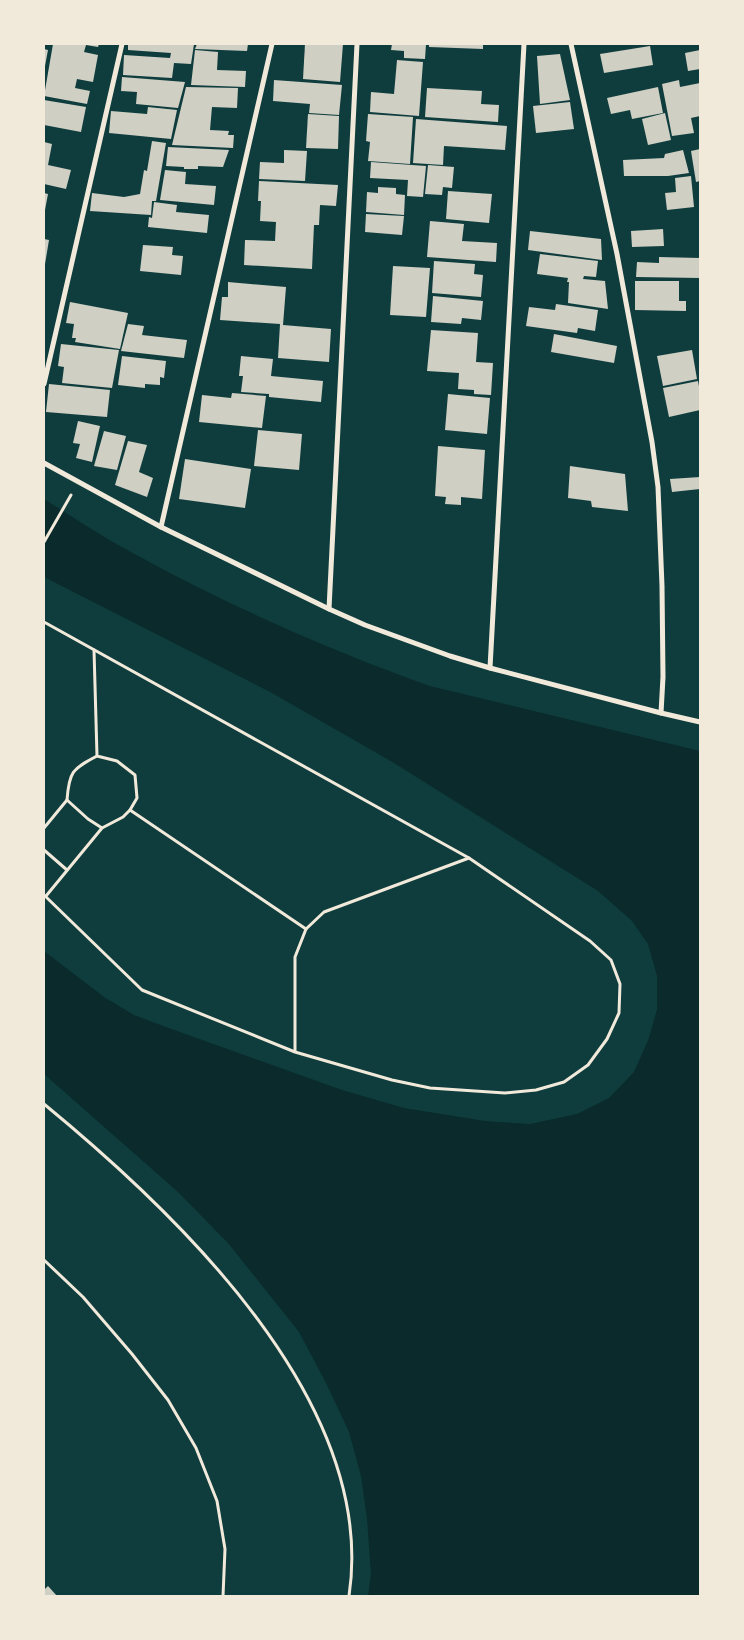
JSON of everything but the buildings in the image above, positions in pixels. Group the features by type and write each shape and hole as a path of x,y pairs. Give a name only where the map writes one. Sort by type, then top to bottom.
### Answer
{"street":[{"path":"44,384 122,44"},
{"path":"161,527 272,44"},
{"path":"329,609 357,44"},
{"path":"490,668 524,44"},
{"path":"571,44 617,254 652,442 658,487 662,586 663,677 661,713"},
{"path":"44,463 161,527 329,609 382,631 490,668 700,722"}],"path":[{"path":"44,542 70,495"},
{"path":"44,622 469,858 590,941 611,960 620,984 619,1013 607,1039 588,1065 564,1082 536,1090 487,1093 430,1088 392,1080 295,1052 142,990 45,895 102,828 123,817 130,810 136,798 134,775 117,761 97,756 77,766 68,782 67,800 44,828"},
{"path":"94,650 97,756"},
{"path":"67,800 88,819 102,828"},
{"path":"130,810 306,929"},
{"path":"44,850 67,870"},
{"path":"295,1052 295,956 306,929 324,912 469,858"},
{"path":"44,1104 97,1148 156,1203 201,1250 245,1303 291,1369 310,1401 327,1439 343,1489 351,1531 352,1572 349,1596"},
{"path":"44,1260 83,1297 132,1354 168,1400 196,1448 217,1501 225,1549 223,1596"}],"water":[{"path":"44,499 120,546 204,590 278,625 392,672 430,686 700,751 700,1596 368,1596 371,1574 367,1519 361,1476 349,1432 299,1332 228,1243 178,1192 44,1074 44,951 104,997 134,1015 342,1090 404,1108 485,1121 530,1124 577,1114 609,1098 634,1072 649,1038 657,1009 657,976 648,944 632,921 598,891 394,763 272,693 44,577"}]}
